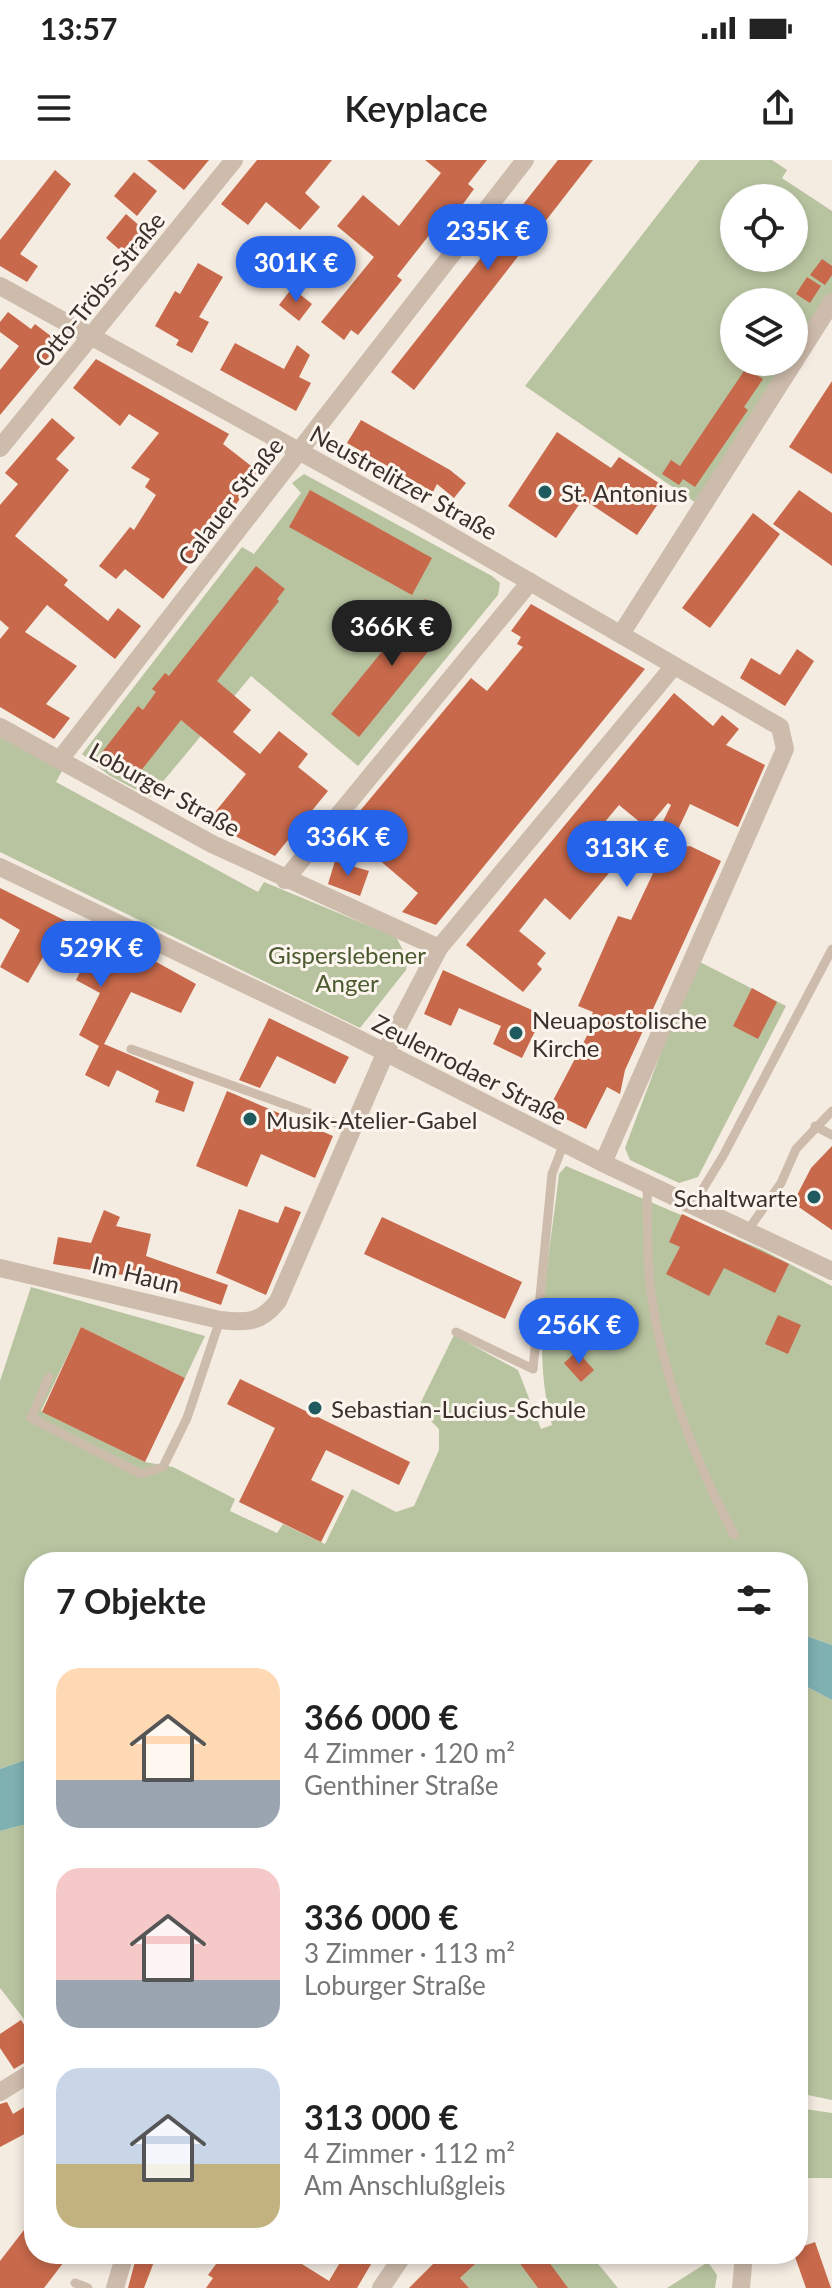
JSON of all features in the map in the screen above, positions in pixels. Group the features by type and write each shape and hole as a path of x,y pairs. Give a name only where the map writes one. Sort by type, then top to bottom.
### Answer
{"street":[{"name":"Otto-Tröbs-Straße","path":"0,448 234,160"},
{"name":"Calauer Straße","path":"61,758 525,160"},
{"name":"Neustrelitzer Straße","path":"0,286 299,450 780,727 785,749 603,1163"},
{"path":"808,340 832,302"},
{"path":"621,634 785,376"},
{"path":"285,880 530,582"},
{"path":"353,1129 439,948 674,666"},
{"name":"Loburger Straße","path":"0,727 212,844 439,948"},
{"name":"Zeulenrodaer Straße","path":"0,867 603,1163 832,1271"},
{"name":"Im Haun","path":"0,1268 220,1320 245,1323 260,1320 278,1301 353,1129"},
{"path":"0,2092 24,2077"},
{"path":"115,2288 122,2264"},
{"path":"381,2288 397,2264"},
{"path":"392,2271 403,2264"},
{"path":"741,2288 743,2264"}],"lane":[{"path":"693,1205 723,1156 832,949"},
{"path":"131,1049 353,1129"},
{"path":"748,1230 781,1183 796,1149 832,1111"},
{"path":"815,1126 832,1135"},
{"path":"456,1332 533,1369 552,1174 564,1143"},
{"path":"647,1183 651,1293 678,1406 702,1474 734,1535"},
{"path":"49,1377 31,1418 141,1474 163,1467 187,1418 220,1320"},
{"path":"75,2283 88,2288"}],"green space":[{"path":"700,160 772,160 787,170 782,178 791,184 720,184 720,272 808,272 808,195 832,211 832,294 808,331 808,288 720,288 720,376 779,376 696,503 525,386"},
{"path":"304,474 492,576 500,583 498,595 358,766 251,676 150,797 110,776 82,754 242,547 254,554 301,493 292,483"},
{"name":"Gisperslebener Anger","path":"0,737 63,769 56,782 258,892 264,882 396,937 408,959 406,970 360,1028 0,852"},
{"path":"696,960 786,1006 698,1177 679,1183 630,1160 625,1148"},
{"path":"566,1166 763,1250 832,1286 832,1645 808,1637 808,1552 24,1552 24,1761 0,1769 0,1381 31,1287 205,1336 185,1378 81,1327 41,1411 145,1462 173,1467 235,1499 230,1511 277,1533 283,1524 325,1544 352,1489 396,1512 414,1506 439,1450 439,1429 418,1408 454,1335 518,1370 541,1429 552,1425 546,1395 542,1332 559,1174"},
{"path":"808,1687 832,1700 832,2100 808,2095"},
{"path":"24,1825 24,2019 0,1988 0,1831"},
{"path":"808,2109 832,2113 832,2178 808,2178"},
{"path":"475,2264 598,2264 618,2288 469,2288 460,2278"},
{"path":"705,2264 709,2264 717,2275 715,2288 667,2288"}],"water":[{"path":"808,1637 832,1645 832,1700 808,1687"},
{"path":"24,1761 24,1825 0,1831 0,1769"}],"building":[{"path":"147,160 209,160 184,190"},
{"path":"257,160 332,160 305,193 320,207 300,230 266,202 248,225 221,204"},
{"path":"425,160 487,160 468,184 474,189 441,234 434,229 397,276 402,280 358,335 351,330 344,340 321,322 374,257 337,226 363,195 399,226 441,173"},
{"path":"558,160 593,160 414,390 391,372"},
{"path":"55,170 71,184 20,254 38,266 27,282 0,266 0,240"},
{"path":"134,172 157,191 137,216 114,196"},
{"path":"126,214 149,234 129,258 106,238"},
{"path":"822,259 832,266 832,275 825,285 810,275"},
{"path":"198,263 223,277 199,317 209,322 192,353 176,345 179,340 155,326 175,291 180,294"},
{"path":"807,277 821,286 810,303 808,288 800,288"},
{"path":"292,288 312,304 299,321 279,305"},
{"path":"8,312 31,329 35,324 60,343 0,415 0,370 19,346 0,332 0,322"},
{"path":"235,343 284,369 297,345 310,355 299,377 311,383 296,411 220,370"},
{"path":"96,359 229,434 223,444 260,473 163,599 125,569 116,579 99,566 130,527 134,530 156,495 145,487 150,479 131,468 159,433 129,414 120,426 73,388"},
{"path":"741,376 763,379 744,407 748,410 695,487 683,479 679,485 662,474 671,460 680,466"},
{"path":"832,381 832,474 789,447"},
{"path":"52,418 75,438 56,459 69,470 15,536 68,580 64,585 108,621 118,608 141,626 115,659 47,605 25,632 77,666 46,704 70,718 54,739 0,707 0,639 9,628 0,620 0,505 18,484 5,473"},
{"path":"361,420 450,470 466,483 454,498 437,484 433,492 347,443"},
{"path":"557,432 611,468 619,457 668,489 637,535 583,499 556,538 508,506"},
{"path":"310,490 432,558 412,595 289,527"},
{"path":"799,490 832,513 832,566 773,524"},
{"path":"753,513 780,534 710,628 682,608"},
{"path":"256,566 285,589 217,681 251,710 233,732 260,754 279,731 308,754 298,767 328,791 275,856 207,822 246,774 181,720 132,782 99,756 138,706 143,710 156,692 152,689 165,673 169,676"},
{"path":"425,599 452,622 359,737 331,714"},
{"path":"531,604 645,669 436,925 402,912 418,893 344,830 471,678 487,691 523,647 517,644 521,637 511,631"},
{"path":"797,649 814,661 785,706 740,678 751,658 780,675"},
{"path":"674,693 713,726 722,715 739,729 726,745 765,765 738,827 690,804 668,851 690,846 721,861 625,1070 620,1094 607,1087 586,1129 548,1110 589,1032 585,1030 593,1012 578,1006 618,916 631,920 666,851 652,844 671,805 668,803 647,828 619,805 588,842 589,847 614,867 570,920 545,898 519,931 546,953 537,964 542,969 523,992 466,945"},
{"path":"335,861 369,871 360,896 328,884"},
{"path":"0,888 98,937 100,933 196,984 181,1013 131,992 104,1044 194,1082 184,1112 155,1102 159,1091 117,1070 109,1087 85,1075 99,1046 79,1035 100,993 76,980 85,962 50,945 28,983 0,967 20,930 0,918"},
{"path":"443,970 543,1015 522,1058 493,1044 501,1026 459,1008 451,1026 424,1014"},
{"path":"752,988 777,1002 758,1039 733,1026"},
{"path":"269,1018 349,1057 335,1084 277,1056 260,1088 239,1080"},
{"path":"227,1091 333,1136 315,1178 261,1154 247,1187 196,1166"},
{"name":"Schaltwarte","path":"832,1146 832,1230 793,1203 811,1168"},
{"path":"285,1206 301,1212 266,1295 216,1273 239,1209 278,1223"},
{"path":"104,1210 120,1217 116,1226 151,1234 146,1256 228,1285 221,1305 142,1278 53,1264 58,1237 91,1243"},
{"path":"682,1214 789,1264 775,1293 724,1268 709,1296 666,1274 680,1247 669,1242"},
{"path":"382,1217 522,1282 505,1319 364,1254"},
{"path":"778,1315 801,1325 788,1354 765,1344"},
{"path":"81,1327 185,1378 145,1462 42,1412"},
{"path":"577,1351 594,1370 581,1382 564,1363"},
{"path":"240,1379 410,1462 399,1485 326,1450 311,1480 344,1496 321,1542 239,1502 275,1428 227,1404"},
{"path":"21,2020 24,2025 24,2063 14,2069 0,2048 0,2034"},
{"path":"7,2102 13,2114 24,2107 24,2134 0,2147 0,2104"},
{"path":"24,2230 24,2264 62,2264 44,2288 0,2288 0,2261"},
{"path":"815,2242 831,2288 806,2288 798,2264 808,2264 808,2244"},
{"path":"134,2264 153,2264 144,2288 128,2288"},
{"path":"216,2264 302,2264 329,2281 339,2264 371,2264 357,2288 206,2288 213,2278 208,2275"},
{"path":"433,2264 475,2264 460,2278 469,2288 409,2288"},
{"path":"520,2264 550,2264 568,2288 538,2288"}],"place":[{"name":"St. Antonius","path":"545,492"},
{"name":"Neuapostolische Kirche","path":"516,1033"},
{"name":"Musik-Atelier-Gabel","path":"250,1119"},
{"name":"Schaltwarte","path":"814,1197"},
{"name":"Sebastian-Lucius-Schule","path":"315,1408"}]}
